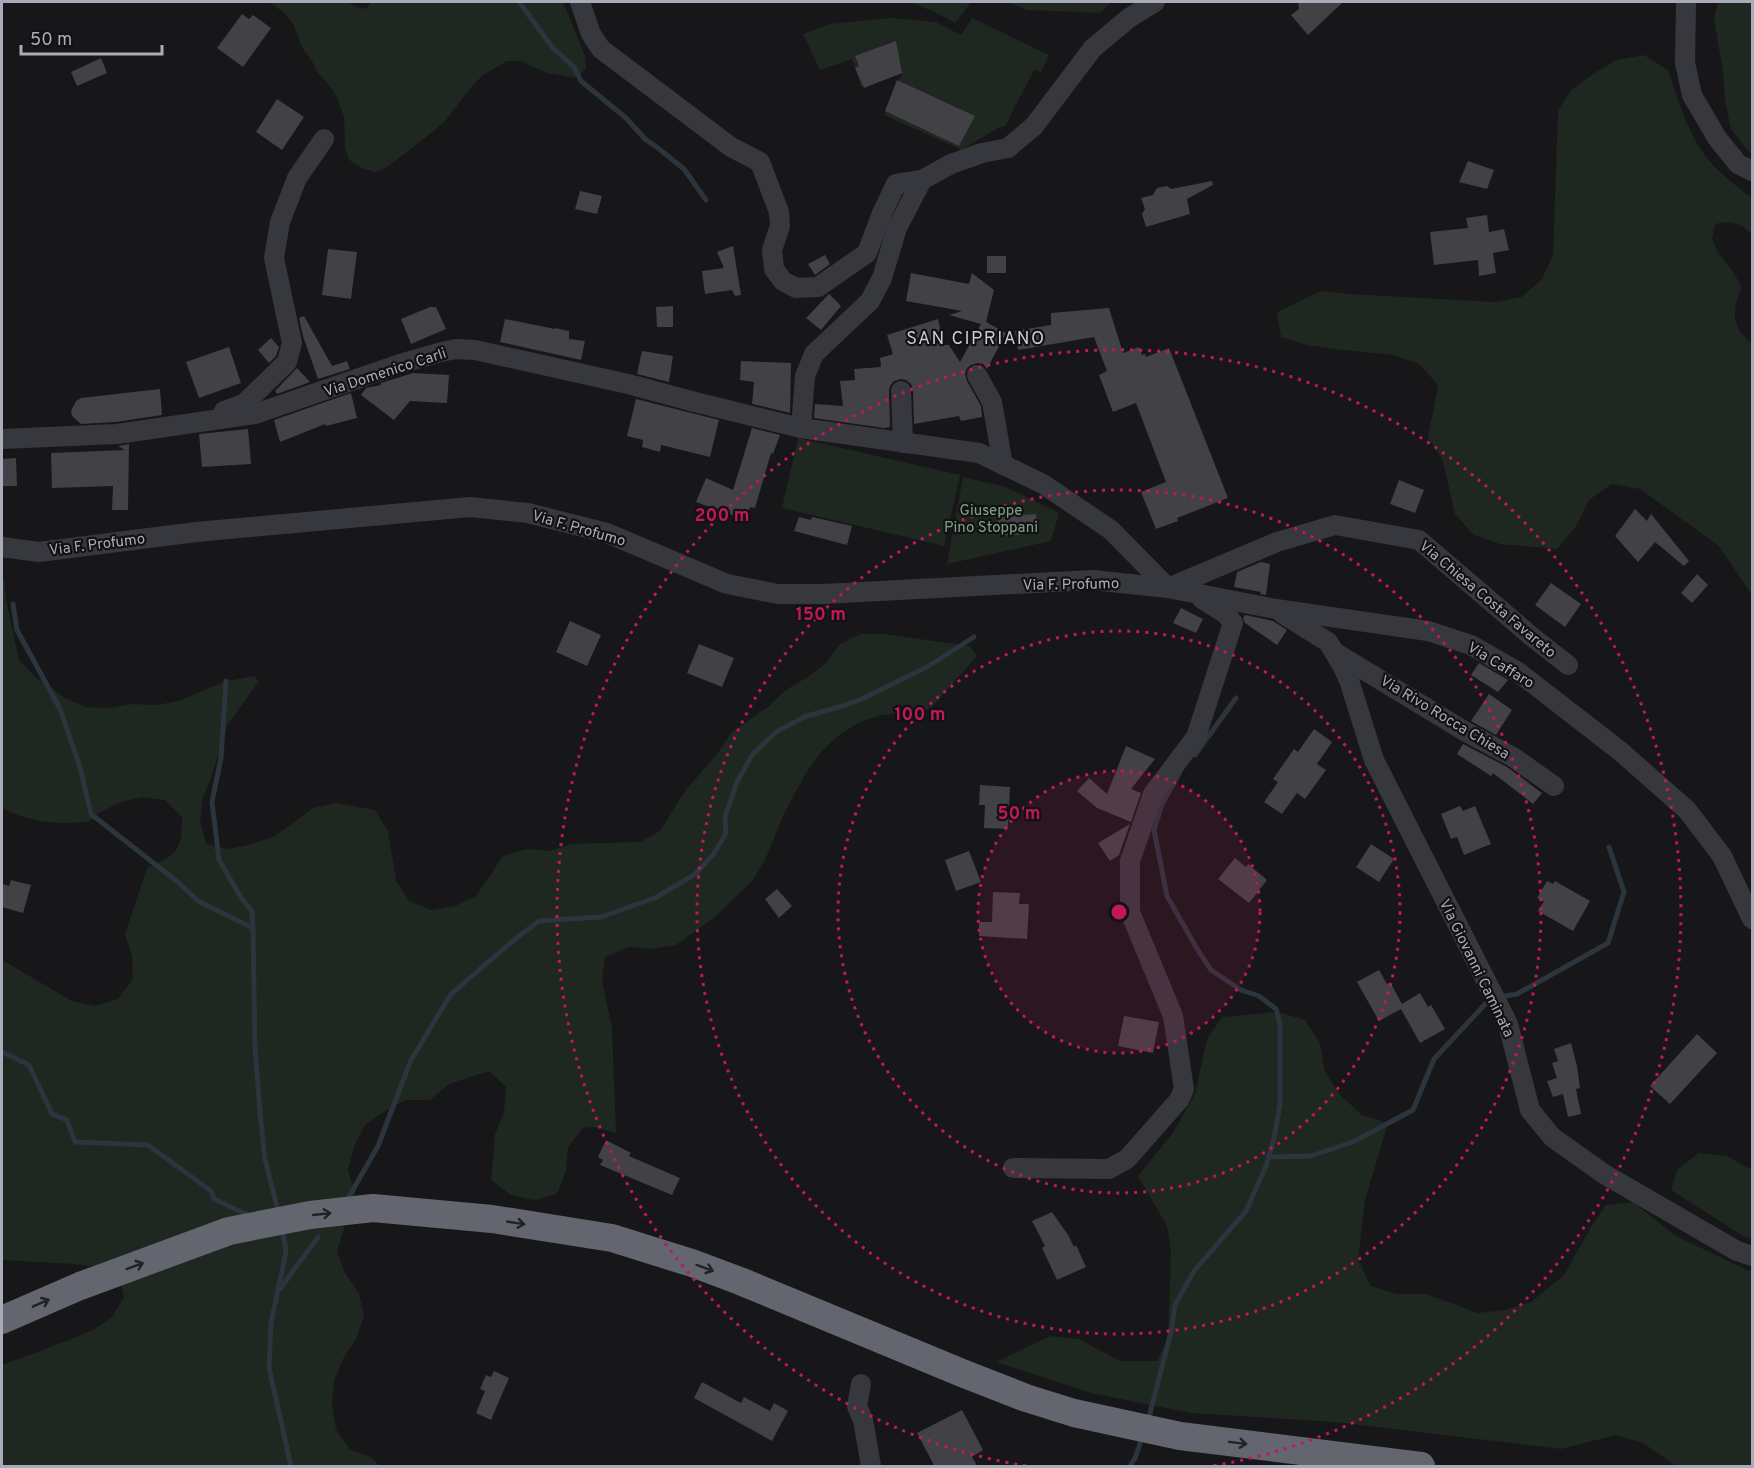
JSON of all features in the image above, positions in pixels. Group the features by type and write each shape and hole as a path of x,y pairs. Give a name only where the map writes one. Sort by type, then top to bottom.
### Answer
{"highway":[{"path":"2,1320 80,1286 229,1231 310,1215 373,1208 492,1219 612,1238 650,1250 740,1281 1026,1398 1074,1413 1180,1436 1421,1467"}],"street":[{"path":"580,2 591,34 601,50 731,147 760,162 779,212 780,226 772,250 774,269 783,281 796,288 818,287 867,253 896,184 922,180 951,164 982,153 1008,148 1034,126 1093,48 1129,18 1155,2"},
{"path":"1686,2 1685,63 1692,95 1717,138 1738,164 1752,171"},
{"path":"982,153 993,135"},
{"path":"199,421 245,403 287,362 292,343 274,258 280,222 297,178 324,139"},
{"path":"801,428 805,376 814,354 870,301 882,278 897,228 922,180"},
{"name":"Via Domenico Carli","path":"2,439 117,434 255,414 404,363 456,350 475,350 628,384 801,428 979,453 1043,484 1111,530 1158,587"},
{"path":"977,375 992,402 1003,465"},
{"path":"901,391 903,443"},
{"name":"Via F. Profumo","path":"2,547 39,552 196,532 470,507 528,513 607,533 727,584 778,594 823,594 1092,580 1158,587"},
{"name":"Via Chiesa Costa Favareto","path":"1158,587 1277,543 1335,525 1419,540 1568,665"},
{"name":"Via Caffaro","path":"1158,587 1276,609 1428,631 1471,645 1518,672 1620,751 1687,810 1722,856 1752,919"},
{"path":"1013,1168 1109,1169 1127,1159 1179,1100 1184,1089 1173,1016 1130,912 1130,861 1153,794 1196,737 1233,623 1226,614 1192,593"},
{"name":"Via Giovanni Caminata","path":"1276,609 1328,642 1349,680 1374,760 1508,1024 1530,1110 1552,1137 1604,1174 1737,1251 1752,1256"},
{"name":"Via Rivo Rocca Chiesa","path":"1334,651 1466,732 1513,757 1554,786"},
{"path":"861,1383 857,1406 863,1420 871,1467"}],"green space":[{"path":"270,2 348,2 366,9 371,2 563,2 585,56 586,69 575,78 547,73 521,61 507,61 482,76 435,130 389,166 375,172 362,168 349,160 345,148 344,116 334,91 318,73 303,49 293,24"},
{"path":"909,2 971,2 955,23"},
{"path":"1007,2 1111,2 1100,13 1027,10"},
{"path":"1718,2 1752,2 1752,153 1731,129 1714,19"},
{"path":"891,18 936,22 961,35 972,18 1049,55 1041,72 1034,70 1005,126 962,150 884,115 902,74 861,87 852,59 820,70 803,34 829,24"},
{"path":"1644,55 1668,70 1682,111 1694,137 1709,160 1752,198 1752,234 1735,223 1721,223 1715,224 1712,239 1742,288 1736,303 1735,314 1739,330 1752,345 1752,595 1719,546 1640,489 1612,484 1589,500 1577,525 1557,549 1500,544 1474,535 1455,514 1443,461 1428,437 1438,385 1419,364 1393,355 1307,345 1281,337 1277,312 1321,291 1495,302 1522,297 1542,279 1553,255 1558,111 1571,90 1593,74 1616,60"},
{"path":"798,438 960,475 944,546 782,508"},
{"name":"Giuseppe Pino Stoppani","path":"963,477 1006,487 1059,513 1051,541 947,564"},
{"path":"4,577 6,599 19,660 34,676 65,698 86,707 156,705 179,701 223,682 254,676 259,681 228,724 203,797 200,821 206,844 229,849 252,844 275,836 313,808 336,803 375,810 388,831 396,880 409,901 431,910 455,906 476,896 503,856 526,849 549,851 571,844 640,842 660,831 685,791 718,753 731,733 769,706 786,690 825,664 840,644 860,634 884,634 970,646 977,656 931,708 881,715 858,723 838,736 820,753 806,773 783,816 765,860 752,881 715,917 676,945 652,949 628,947 605,957 602,981 612,1028 616,1133 593,1127 583,1128 568,1147 566,1171 557,1194 534,1200 511,1195 491,1180 495,1134 504,1112 506,1087 489,1071 449,1084 430,1100 406,1100 365,1125 354,1147 348,1170 355,1193 337,1251 345,1273 359,1293 364,1316 356,1339 343,1359 334,1381 332,1405 336,1429 349,1449 371,1457 380,1466 2,1466 2,1365 93,1330 112,1317 124,1297 116,1260 95,1267 2,1260 2,960 72,1001 95,1006 118,999 133,979 132,956 125,934 147,868 165,859 176,850 181,837 182,817 165,800 142,797 119,803 97,814 90,821 79,822 56,823 34,820 2,808 2,586"},
{"path":"1278,1012 1305,1020 1320,1043 1325,1072 1341,1096 1362,1115 1388,1123 1365,1200 1358,1260 1371,1286 1397,1294 1426,1294 1478,1313 1505,1310 1531,1302 1564,1275 1606,1205 1633,1202 1676,1236 1752,1271 1752,1466 1676,1466 1643,1443 1616,1435 1561,1449 1335,1422 1191,1413 1091,1393 996,1362 1050,1336 1079,1339 1120,1361 1157,1361 1168,1338 1171,1252 1167,1226 1138,1176 1172,1134 1195,1094 1207,1039 1222,1017"},
{"path":"1699,1153 1727,1156 1752,1170 1752,1240 1671,1190 1677,1170"}],"building":[{"path":"1298,2 1343,2 1308,35 1291,15 1299,9"},
{"path":"242,14 249,19 253,15 271,28 243,67 217,48"},
{"path":"896,41 902,73 864,88 855,68 859,66 855,56"},
{"path":"101,58 107,73 77,86 71,72"},
{"path":"897,80 975,116 959,146 885,111"},
{"path":"277,99 304,117 282,150 256,132"},
{"path":"1468,161 1494,170 1487,189 1459,182"},
{"path":"1212,181 1213,185 1187,199 1190,214 1146,227 1142,214 1145,209 1141,198 1153,195 1157,188 1167,186 1171,189"},
{"path":"580,191 602,196 597,214 575,209"},
{"path":"1487,215 1489,232 1504,229 1509,250 1493,253 1496,273 1479,276 1478,260 1434,265 1430,232 1468,228 1466,218"},
{"path":"733,246 741,295 735,296 732,290 705,294 702,271 724,268 717,252"},
{"path":"328,249 357,252 351,299 322,295"},
{"path":"825,255 830,264 815,275 808,264"},
{"path":"987,256 1006,256 1006,273 987,273"},
{"path":"911,273 969,284 972,273 994,290 986,322 1006,333 987,369 983,364 977,363 967,368 965,374 981,406 982,417 961,421 959,416 914,424 913,390 911,384 901,379 894,381 890,386 890,427 814,418 815,404 843,406 840,381 855,380 854,369 881,367 880,358 893,354 887,335 938,319 944,345 949,345 960,362 981,324 949,315 962,311 906,301"},
{"path":"829,294 841,306 821,330 806,318"},
{"path":"673,306 673,327 657,327 656,307"},
{"path":"430,307 436,307 446,329 411,344 401,319"},
{"path":"1109,308 1123,353 1139,347 1142,355 1145,354 1146,357 1169,348 1228,498 1156,529 1141,492 1166,482 1136,403 1113,412 1099,375 1107,371 1094,337 1018,350 1015,331 1051,325 1051,313"},
{"path":"304,316 332,366 347,361 350,369 318,379 299,318"},
{"path":"505,319 569,331 569,339 585,341 581,360 500,342"},
{"path":"271,338 279,347 276,356 269,363 258,350"},
{"path":"229,347 241,383 199,398 186,362"},
{"path":"642,351 673,356 669,382 637,374"},
{"path":"741,361 791,363 790,413 752,404 754,382 740,380"},
{"path":"297,368 310,382 277,394 275,391"},
{"path":"413,373 449,375 447,403 410,401 394,420 361,395 366,388"},
{"path":"160,389 162,415 116,422 81,424 72,416 71,411 76,401 81,398"},
{"path":"351,393 357,418 326,426 325,424 280,442 274,420"},
{"path":"636,399 719,420 710,457 661,445 660,452 642,447 643,440 627,436"},
{"path":"752,428 780,435 773,454 771,453 755,508 750,507 746,520 696,502 706,478 733,490"},
{"path":"248,429 251,464 202,467 199,434"},
{"path":"129,444 128,510 112,510 113,486 52,488 51,453 125,450 118,446"},
{"path":"16,458 17,486 2,486 2,459"},
{"path":"1399,480 1424,490 1415,513 1390,504"},
{"path":"1635,509 1647,521 1651,514 1689,561 1684,566 1655,542 1638,562 1615,536"},
{"path":"1036,514 1037,533 999,536 998,517"},
{"path":"799,517 811,520 812,517 852,526 847,545 794,531"},
{"path":"1261,562 1270,564 1266,595 1234,587 1237,572"},
{"path":"1697,574 1708,585 1692,603 1681,593"},
{"path":"1551,583 1581,604 1565,627 1535,605"},
{"path":"1181,608 1203,619 1196,633 1173,623"},
{"path":"1245,615 1273,621 1287,630 1277,645 1245,623 1243,618"},
{"path":"570,621 601,635 587,666 556,652"},
{"path":"699,644 734,658 722,687 687,673"},
{"path":"1479,663 1508,680 1498,692 1471,675"},
{"path":"1489,694 1512,710 1496,735 1471,721"},
{"path":"1314,729 1332,742 1317,764 1326,770 1305,799 1297,793 1282,814 1264,802 1278,782 1273,779 1294,749 1298,752"},
{"path":"1463,744 1507,767 1542,793 1533,804 1493,773 1491,776 1457,754"},
{"path":"1126,746 1155,759 1131,789 1141,793 1131,822 1097,808 1077,791 1089,778 1107,794"},
{"path":"980,785 1010,787 1008,829 984,828 985,805 979,805"},
{"path":"1460,806 1463,811 1475,806 1491,844 1464,855 1457,837 1451,839 1441,814"},
{"path":"1130,824 1119,855 1110,861 1098,843"},
{"path":"1371,844 1394,859 1379,882 1356,867"},
{"path":"969,851 981,882 956,891 945,860"},
{"path":"1235,858 1246,867 1248,864 1267,880 1249,903 1218,879"},
{"path":"11,880 31,885 23,913 2,907 2,884 9,886"},
{"path":"1547,881 1553,884 1555,881 1590,901 1573,931 1538,911 1544,901 1537,898"},
{"path":"777,889 792,906 779,918 765,899"},
{"path":"993,892 1020,893 1019,904 1029,904 1027,939 979,936 979,922 992,922"},
{"path":"1379,970 1387,984 1390,982 1402,1004 1420,993 1428,1007 1431,1005 1445,1029 1420,1043 1401,1009 1379,1021 1357,982"},
{"path":"1124,1016 1159,1022 1153,1053 1118,1046"},
{"path":"1697,1034 1717,1053 1670,1104 1650,1086"},
{"path":"1571,1043 1577,1066 1580,1088 1576,1089 1581,1114 1568,1117 1563,1094 1553,1097 1547,1081 1557,1078 1552,1063 1558,1061 1554,1049"},
{"path":"606,1140 631,1153 629,1156 680,1178 672,1195 600,1165 603,1160 598,1157"},
{"path":"1052,1212 1074,1247 1076,1245 1086,1267 1057,1280 1042,1248 1045,1246 1032,1221"},
{"path":"494,1371 509,1378 491,1420 476,1413 485,1391 480,1389 486,1375 491,1377"},
{"path":"702,1382 741,1403 744,1397 770,1411 774,1403 788,1411 772,1441 694,1398"},
{"path":"962,1410 983,1450 972,1457 978,1467 935,1467 917,1433"}],"waterway":[{"path":"519,2 553,48 574,67 581,81 626,118 645,139 684,169 706,200"},
{"path":"13,604 17,630 60,709 80,767 91,814 179,883 198,901 253,928"},
{"path":"346,1202 378,1146 411,1060 451,994 539,921 601,917 657,897 695,874 713,855 726,833 725,817 737,782 752,755 776,732 804,717 866,697 927,667 974,637"},
{"path":"226,681 221,758 212,802 219,860 242,899 252,911 255,1049 261,1123 265,1159 277,1207"},
{"path":"1195,755 1236,698"},
{"path":"1148,1421 1171,1332 1175,1305 1194,1271 1246,1211 1266,1166 1274,1139 1280,1104 1280,1024 1276,1009 1259,996 1241,990 1211,970 1167,896 1154,830 1162,804 1179,774"},
{"path":"1499,997 1517,994 1608,943 1624,892 1609,847"},
{"path":"1268,1157 1311,1156 1353,1142 1413,1110 1434,1059 1490,999"},
{"path":"2,1052 29,1065 52,1114 67,1120 75,1142 148,1145 211,1191 214,1199 248,1215"},
{"path":"283,1233 286,1252 271,1323 269,1368 291,1466"},
{"path":"280,1289 318,1237"},
{"path":"1130,1466 1142,1438"}],"district":[{"name":"SAN CIPRIANO","path":"976,338"}]}
